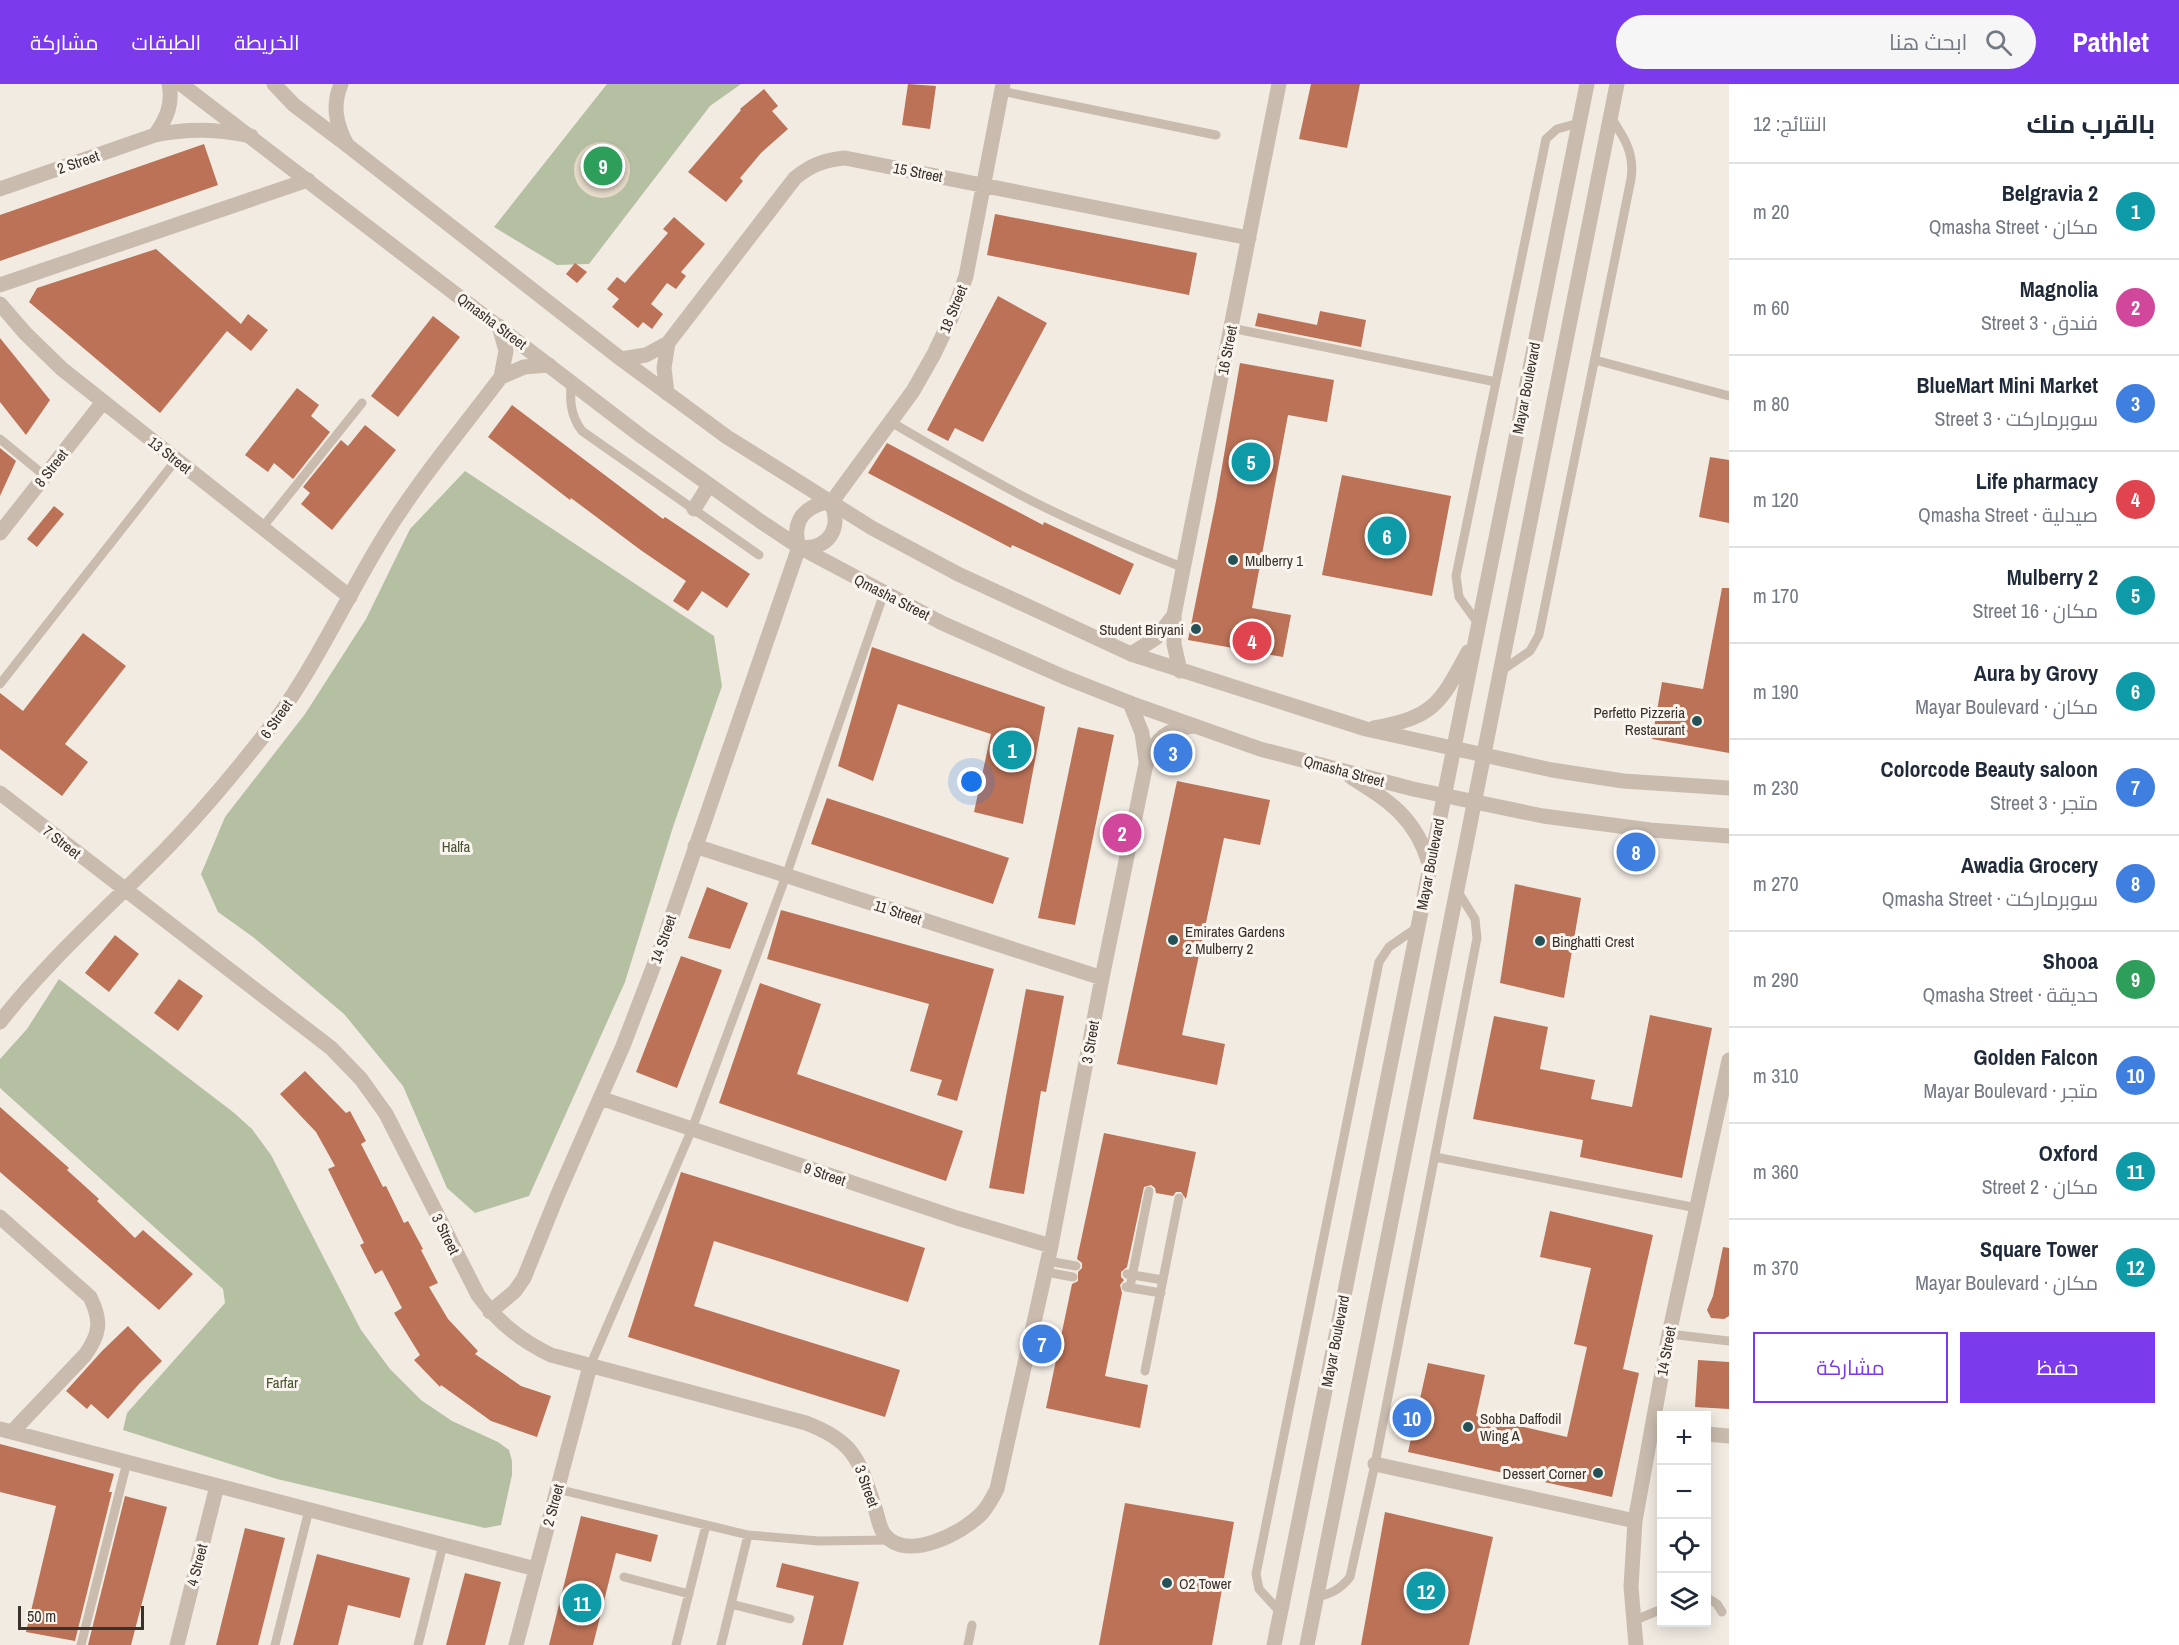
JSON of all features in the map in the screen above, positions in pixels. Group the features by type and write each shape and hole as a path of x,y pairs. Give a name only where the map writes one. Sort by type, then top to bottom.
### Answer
{"street":[{"path":"155,135 166,120 171,103 169,84"},
{"name":"Qmasha Street","path":"181,84 641,436 709,485 799,547 1002,651 1130,703 1260,749 1444,796 1543,816 1650,830 1729,836"},
{"path":"274,84 294,105 621,359 728,437 872,528 958,574 1131,654 1366,729 1552,770 1623,781 1729,788"},
{"path":"342,84 337,93 335,111 339,129 347,144"},
{"name":"16 Street","path":"1180,671 1174,644 1174,615 1280,84"},
{"name":"Mayar Boulevard","path":"1274,1645 1587,84"},
{"name":"Mayar Boulevard","path":"1307,1645 1314,1598 1617,84"},
{"name":"18 Street","path":"831,503 913,391 952,316 966,276 1002,88"},
{"name":"2 Street","path":"0,189 155,135 179,130 203,129 251,136"},
{"name":"15 Street","path":"621,359 646,355 668,343 795,178 809,167 826,159 845,158 1249,238"},
{"path":"0,285 308,180"},
{"name":"13 Street","path":"0,304 25,333 63,369 350,597"},
{"name":"6 Street","path":"0,1022 64,949 217,795 264,737 308,672 372,556 403,507 501,377 506,351 500,326"},
{"path":"667,393 664,368 668,343"},
{"path":"501,377 524,367 549,365"},
{"name":"8 Street","path":"0,533 103,402"},
{"path":"694,510 709,485"},
{"path":"831,503 836,518 835,526 828,539 814,547 799,547 795,531 801,515 814,505 831,503"},
{"name":"14 Street","path":"490,1312 515,1291 524,1278 644,993 799,547"},
{"name":"16 Street","path":"1131,654 1156,638 1174,615"},
{"path":"1366,729 1416,718 1430,708 1442,697 1451,683 1477,632"},
{"name":"3 Street","path":"1130,703 1142,733 1146,765"},
{"name":"3 Street","path":"123,890 331,1047 361,1079 386,1114 468,1277 490,1312 508,1329 528,1344 551,1355 806,1422 823,1429 849,1448 858,1460 880,1527 890,1540 900,1546 911,1548 963,1529 983,1512 997,1489 1047,1267 1102,978 1146,765 1152,749 1163,736 1178,728 1194,726"},
{"path":"1338,769 1400,811 1414,827 1424,846 1430,867"},
{"name":"7 Street","path":"0,793 123,890"},
{"name":"11 Street","path":"695,846 1102,978"},
{"name":"14 Street","path":"1659,1411 1669,1334 1729,1060"},
{"name":"9 Street","path":"600,1098 946,1215 1051,1246"},
{"path":"0,1217 90,1297 97,1311 98,1327 94,1342 85,1355 6,1430"},
{"name":"2 Street","path":"516,1645 590,1366"},
{"name":"14 Street","path":"1636,1645 1631,1587 1635,1521 1657,1429"},
{"path":"6,1430 536,1569"},
{"path":"1711,1434 1729,1436"},
{"path":"1375,1464 1635,1521"},
{"name":"4 Street","path":"177,1645 217,1486"}],"lane":[{"path":"1002,88 1216,135"},
{"path":"1499,672 1530,651 1539,635 1595,360 1632,170 1632,160 1626,141 1610,116"},
{"path":"1477,632 1459,597 1456,576 1546,139 1557,129 1579,123"},
{"path":"1231,328 1496,382"},
{"path":"1595,360 1729,396"},
{"path":"571,382 571,410 574,421 582,431 759,555"},
{"path":"262,528 362,403"},
{"path":"891,422 1034,502 1108,537 1184,568"},
{"path":"0,439 45,476"},
{"path":"0,684 176,460"},
{"path":"590,1366 692,1129 786,876 884,592"},
{"path":"1314,1598 1334,1593 1350,1577 1375,1464 1477,938 1475,919 1456,889"},
{"path":"1280,1612 1259,1589 1256,1574 1340,1155 1379,962 1389,947 1418,927"},
{"path":"1435,1157 1696,1208"},
{"path":"1149,1191 1127,1287 1161,1293"},
{"path":"1145,1371 1179,1197"},
{"path":"1047,1267 1076,1266"},
{"path":"1047,1267 1073,1277"},
{"path":"1129,1275 1163,1280"},
{"path":"1669,1334 1729,1341"},
{"path":"81,1645 127,1462"},
{"path":"557,1489 748,1535 819,1540 890,1540"},
{"path":"275,1645 309,1510"},
{"path":"676,1645 706,1525"},
{"path":"721,1645 748,1535"},
{"path":"418,1645 443,1545"},
{"path":"624,1577 689,1594"},
{"path":"1711,1600 1717,1604 1722,1612"},
{"path":"732,1604 790,1619"},
{"path":"1633,1621 1657,1611"},
{"path":"968,1645 972,1625"}],"green space":[{"path":"607,84 741,84 710,106 589,264 557,265 494,227"},
{"name":"Halfa","path":"465,471 714,636 722,686 673,827 625,982 529,1196 475,1213 447,1188 403,1086 344,1014 253,937 218,912 201,874 225,817 305,714 366,619 410,529"},
{"name":"Farfar","path":"59,979 252,1129 271,1155 361,1330 390,1369 421,1400 452,1421 498,1442 509,1450 512,1475 501,1525 485,1528 277,1479 123,1430 127,1413 225,1303 223,1289 0,1088 0,1059 27,1029"}],"shaded area":[{"path":"596,142 608,142 622,150 630,164 628,181 622,190 608,198 596,198 579,186 574,176 574,164 586,147"}],"building":[{"path":"908,84 936,86 930,129 902,125"},
{"path":"1311,84 1360,84 1347,148 1299,139"},
{"path":"764,89 778,106 772,111 788,129 761,153 740,178 743,181 726,202 688,172 740,109"},
{"path":"204,144 218,185 0,261 0,215"},
{"path":"995,214 1197,253 1189,295 987,255"},
{"path":"674,217 705,244 681,272 686,276 676,289 667,283 651,304 663,314 652,329 643,322 638,328 612,307 619,299 607,289 617,277 625,283 668,233 663,229"},
{"path":"156,249 241,324 248,314 268,330 251,351 227,331 160,413 29,302 37,288"},
{"path":"575,263 587,272 577,283 566,274"},
{"path":"998,296 1047,323 983,442 955,428 948,441 927,430"},
{"path":"1320,311 1366,320 1361,347 1255,326 1258,313 1317,325"},
{"path":"433,316 460,337 398,417 371,396"},
{"path":"0,338 50,400 26,435 0,402"},
{"path":"1240,363 1334,380 1327,422 1288,415 1252,608 1291,615 1283,657 1188,640 1216,501"},
{"path":"297,388 319,405 311,416 330,432 293,479 274,463 268,472 245,455"},
{"path":"512,405 663,519 665,517 750,574 727,608 702,591 688,611 673,601 686,581 571,498 570,500 488,437"},
{"path":"365,425 396,450 332,530 301,504 310,493 303,487 341,440 348,446"},
{"path":"887,443 1043,525 1044,522 1134,564 1120,595 1012,545 1011,548 868,473"},
{"path":"0,448 16,461 0,496"},
{"path":"1710,457 1729,460 1729,523 1699,517"},
{"path":"1342,475 1451,496 1432,596 1322,575"},
{"path":"54,506 64,514 37,547 27,539"},
{"path":"1722,588 1729,588 1729,753 1652,739 1662,682 1703,689"},
{"path":"83,633 126,666 65,744 88,762 62,796 0,749 0,693 23,711"},
{"path":"872,647 1045,707 1023,824 974,812 991,734 898,704 873,781 838,766"},
{"path":"1078,727 1114,735 1075,925 1038,918"},
{"name":"Emirates Gardens 2 Mulberry 2","path":"1177,781 1270,800 1260,845 1224,838 1182,1035 1225,1044 1217,1085 1117,1064"},
{"path":"827,798 1009,858 993,904 811,844"},
{"name":"Binghatti Crest","path":"1515,884 1581,898 1564,998 1500,983"},
{"path":"707,887 748,903 730,949 688,938"},
{"path":"781,910 994,969 957,1101 937,1095 942,1080 910,1071 929,1004 767,959"},
{"path":"115,935 139,954 109,992 85,973"},
{"path":"681,956 722,970 677,1088 636,1072"},
{"path":"179,979 203,996 178,1031 154,1013"},
{"path":"760,983 821,1004 797,1074 963,1131 946,1181 719,1103"},
{"path":"1026,989 1064,996 1046,1092 1041,1091 1024,1194 989,1188"},
{"path":"1650,1015 1712,1028 1682,1178 1580,1157 1583,1140 1473,1119 1494,1016 1548,1027 1540,1069 1595,1080 1591,1099 1632,1107"},
{"path":"305,1071 346,1113 350,1111 366,1141 361,1144 383,1187 386,1186 404,1223 408,1221 423,1249 421,1250 438,1283 429,1287 448,1319 478,1351 475,1354 521,1386 551,1396 537,1437 491,1421 441,1385 440,1387 414,1360 420,1355 394,1313 402,1308 382,1270 375,1274 360,1245 364,1243 328,1169 335,1166 316,1132 280,1094"},
{"path":"0,1107 69,1168 67,1170 99,1199 97,1201 135,1238 143,1230 193,1274 159,1310 0,1172"},
{"path":"1104,1133 1196,1152 1186,1199 1181,1192 1176,1192 1173,1196 1156,1193 1155,1188 1151,1185 1144,1187 1127,1267 1121,1272 1124,1280 1120,1285 1122,1293 1105,1376 1148,1385 1140,1428 1046,1408 1072,1284 1078,1281 1078,1272 1082,1268 1082,1263 1077,1259"},
{"path":"681,1172 925,1248 908,1302 714,1241 694,1306 900,1370 885,1417 628,1337"},
{"name":"Sobha Daffodil Wing A","path":"1550,1211 1653,1235 1623,1369 1639,1373 1612,1497 1408,1452 1428,1363 1485,1375 1476,1416 1567,1437 1587,1347 1574,1344 1591,1268 1540,1257"},
{"path":"1723,1247 1729,1248 1729,1316 1724,1319 1711,1318 1707,1310 1713,1296"},
{"path":"128,1326 162,1361 108,1419 91,1404 87,1409 66,1391"},
{"path":"1698,1360 1729,1362 1729,1409 1695,1407"},
{"path":"0,1444 114,1474 109,1492 112,1492 75,1641 26,1632 56,1506 0,1492"},
{"path":"125,1496 167,1507 131,1645 88,1645"},
{"name":"O2 Tower","path":"1125,1503 1234,1522 1212,1645 1099,1645"},
{"path":"1385,1512 1493,1537 1469,1645 1361,1645"},
{"path":"581,1516 658,1535 651,1562 616,1553 593,1645 549,1645"},
{"path":"245,1528 285,1538 258,1645 216,1645"},
{"path":"317,1554 410,1578 400,1618 348,1605 338,1645 293,1645"},
{"path":"782,1563 859,1582 843,1645 802,1645 814,1596 776,1587"},
{"path":"465,1573 501,1582 485,1645 446,1645"}],"place":[{"name":"Shooa","path":"603,166"},
{"name":"Mulberry 2","path":"1251,462"},
{"name":"Aura by Grovy","path":"1387,536"},
{"name":"Mulberry 1","path":"1233,560"},
{"name":"Student Biryani","path":"1196,629"},
{"name":"Life pharmacy","path":"1252,641"},
{"name":"Perfetto Pizzeria Restaurant","path":"1697,721"},
{"name":"Belgravia 2","path":"1012,750"},
{"name":"BlueMart Mini Market","path":"1173,753"},
{"name":"Magnolia","path":"1122,833"},
{"name":"Awadia Grocery","path":"1636,852"},
{"name":"Emirates Gardens 2 Mulberry 2","path":"1173,940"},
{"name":"Binghatti Crest","path":"1540,941"},
{"name":"Colorcode Beauty saloon","path":"1042,1344"},
{"name":"Golden Falcon","path":"1412,1418"},
{"name":"Sobha Daffodil Wing A","path":"1468,1427"},
{"name":"Dessert Corner","path":"1598,1473"},
{"name":"O2 Tower","path":"1167,1583"},
{"name":"Square Tower","path":"1426,1591"},
{"name":"Oxford","path":"582,1603"}]}
